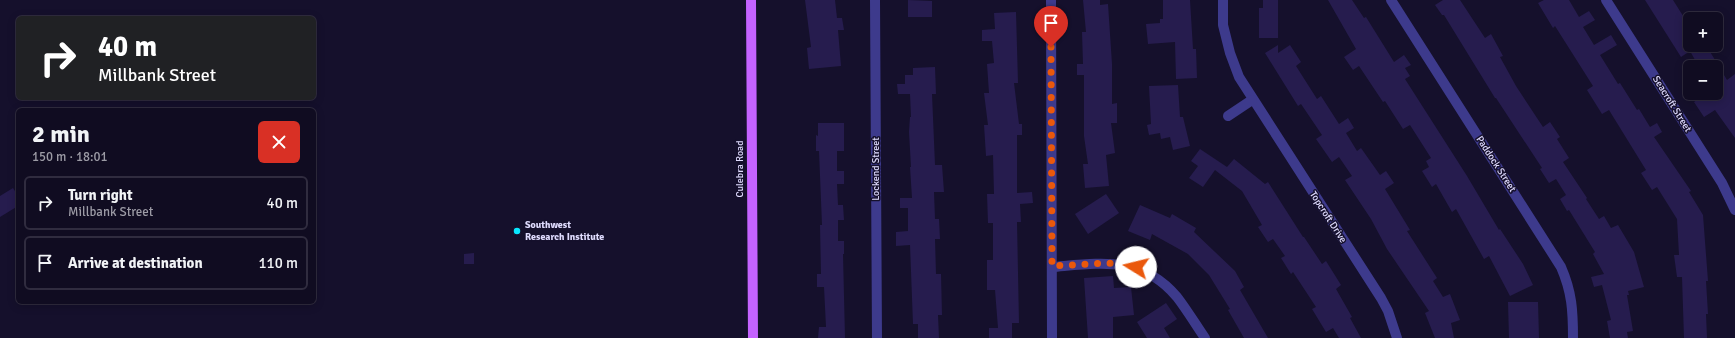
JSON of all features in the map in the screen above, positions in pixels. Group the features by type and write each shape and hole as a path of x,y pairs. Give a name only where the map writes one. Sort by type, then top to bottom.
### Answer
{"main road":[{"name":"Culebra Road","path":"751,0 753,338"}],"street":[{"name":"Lockend Street","path":"875,0 877,338"},
{"path":"1051,0 1052,338"},
{"name":"Topcroft Drive","path":"1223,0 1223,25 1230,54 1239,77 1252,100 1381,298 1388,311 1397,338"},
{"name":"Paddock Street","path":"1391,0 1558,261 1570,293 1573,338"},
{"name":"Seacroft Street","path":"1606,0 1722,183 1735,210"},
{"path":"1228,116 1252,100"},
{"path":"1052,266 1108,263 1136,267 1164,284 1177,298 1205,338"}],"building":[{"path":"805,0 835,0 837,18 842,18 844,30 838,30 841,66 809,69 807,48 811,47"},
{"path":"908,0 932,1 932,17 908,17"},
{"path":"1083,0 1100,0 1100,5 1108,4 1112,64 1112,104 1117,103 1117,123 1111,123 1115,153 1106,155 1109,186 1085,188 1083,164 1088,164 1084,136 1084,75 1077,75 1077,64 1083,64 1082,32 1086,32"},
{"path":"1163,0 1190,0 1193,49 1196,49 1197,78 1176,79 1175,42 1148,44 1146,24 1160,23 1160,19 1163,19"},
{"path":"1263,0 1278,0 1278,38 1259,38 1259,8 1263,8"},
{"path":"1328,0 1352,0 1364,18 1366,17 1394,62 1404,55 1411,65 1405,68 1410,76 1405,79 1467,176 1499,230 1500,229 1523,264 1533,285 1510,296 1489,256 1484,259 1456,209 1452,212 1436,184 1432,187 1422,171 1429,167 1426,161 1431,158 1410,125 1403,129 1385,101 1383,102 1359,66 1353,70 1344,57 1356,49"},
{"path":"1443,0 1460,0 1485,38 1491,34 1503,56 1500,57 1516,86 1543,127 1550,122 1560,137 1557,139 1569,158 1563,162 1599,219 1604,216 1611,228 1618,225 1634,252 1644,287 1628,291 1629,295 1627,295 1633,331 1627,332 1628,338 1610,338 1607,321 1611,320 1602,285 1594,287 1591,277 1604,274 1593,254 1595,252 1569,210 1567,211 1560,199 1566,195 1556,179 1549,183 1540,169 1542,168 1495,98 1444,15 1442,15 1435,5"},
{"path":"1544,0 1569,0 1579,17 1589,11 1595,20 1583,27 1594,45 1611,35 1617,45 1600,55 1618,84 1620,83 1650,127 1657,123 1662,132 1654,137 1691,191 1689,192 1703,215 1708,281 1706,281 1708,314 1706,314 1707,338 1684,338 1682,277 1677,277 1674,255 1679,255 1677,219 1657,187 1652,190 1641,173 1646,170 1609,110 1602,114 1587,90 1593,86 1555,26 1553,28 1538,3"},
{"path":"1645,0 1673,0 1683,16 1683,52 1688,52 1681,57"},
{"path":"1016,12 1018,83 1014,83 1019,124 1022,124 1022,135 1017,135 1017,193 1032,192 1033,203 1020,204 1021,222 1017,222 1019,323 1012,323 1012,338 989,338 989,328 998,328 995,290 987,290 987,260 993,260 993,223 988,223 987,194 994,194 993,155 986,156 984,125 988,125 984,93 989,93 987,64 994,63 992,41 982,41 982,30 995,29 994,13"},
{"path":"1278,45 1278,53 1290,45 1301,62 1296,66 1317,99 1321,96 1339,124 1348,118 1354,128 1346,133 1357,151 1361,148 1380,175 1386,171 1394,183 1385,189 1410,230 1407,231 1437,278 1433,281 1443,297 1450,294 1460,320 1451,323 1454,338 1435,338 1425,313 1429,311 1387,249 1371,219 1345,180 1352,176 1339,157 1332,162 1316,139 1322,135 1301,104 1298,106 1265,53"},
{"path":"1691,52 1710,52 1715,60 1695,60"},
{"path":"935,67 936,94 932,94 935,165 942,165 944,192 934,192 935,219 939,219 940,239 935,239 936,274 941,274 942,315 938,315 939,338 918,338 918,324 913,324 910,245 896,246 896,232 908,231 908,208 900,208 900,198 912,198 909,132 911,117 910,94 898,94 897,84 905,84 905,75 913,75 913,68"},
{"path":"1723,73 1727,80 1735,74 1735,138 1715,110 1704,117 1694,102 1697,100 1723,100"},
{"path":"1178,85 1180,117 1183,117 1190,146 1173,150 1170,137 1161,139 1160,133 1149,135 1147,125 1151,124 1149,86"},
{"path":"818,123 844,123 844,151 837,151 837,171 844,171 844,184 837,184 838,205 843,205 844,220 838,220 838,241 844,241 845,338 818,338 819,327 826,327 824,287 817,287 817,274 821,274 820,225 822,225 819,151 816,151"},
{"path":"1200,149 1227,167 1234,159 1265,184 1268,182 1322,264 1326,261 1341,285 1336,289 1352,317 1350,318 1361,338 1339,338 1333,328 1326,332 1312,309 1316,307 1293,272 1291,274 1281,258 1285,256 1273,239 1268,242 1258,227 1262,225 1242,191 1215,170 1203,187 1189,178 1198,166 1191,161"},
{"path":"13,188 16,193 16,207 0,217 0,196"},
{"path":"1106,194 1119,213 1088,234 1075,214"},
{"path":"1140,205 1170,218 1172,214 1196,228 1194,232 1235,271 1244,287 1240,290 1268,338 1244,338 1228,310 1230,309 1209,275 1188,254 1152,234 1150,240 1128,231"},
{"path":"474,253 474,264 464,264 464,254"},
{"path":"1113,276 1114,288 1131,287 1134,315 1113,317 1113,338 1088,338 1084,278"},
{"path":"1508,302 1538,302 1539,338 1509,338"},
{"path":"1166,303 1177,319 1164,328 1170,338 1147,338 1137,322"}],"place":[{"name":"Southwest Research Institute","path":"517,231"}],"route":[{"path":"1051,47 1052,266 1108,263 1136,267"}]}
